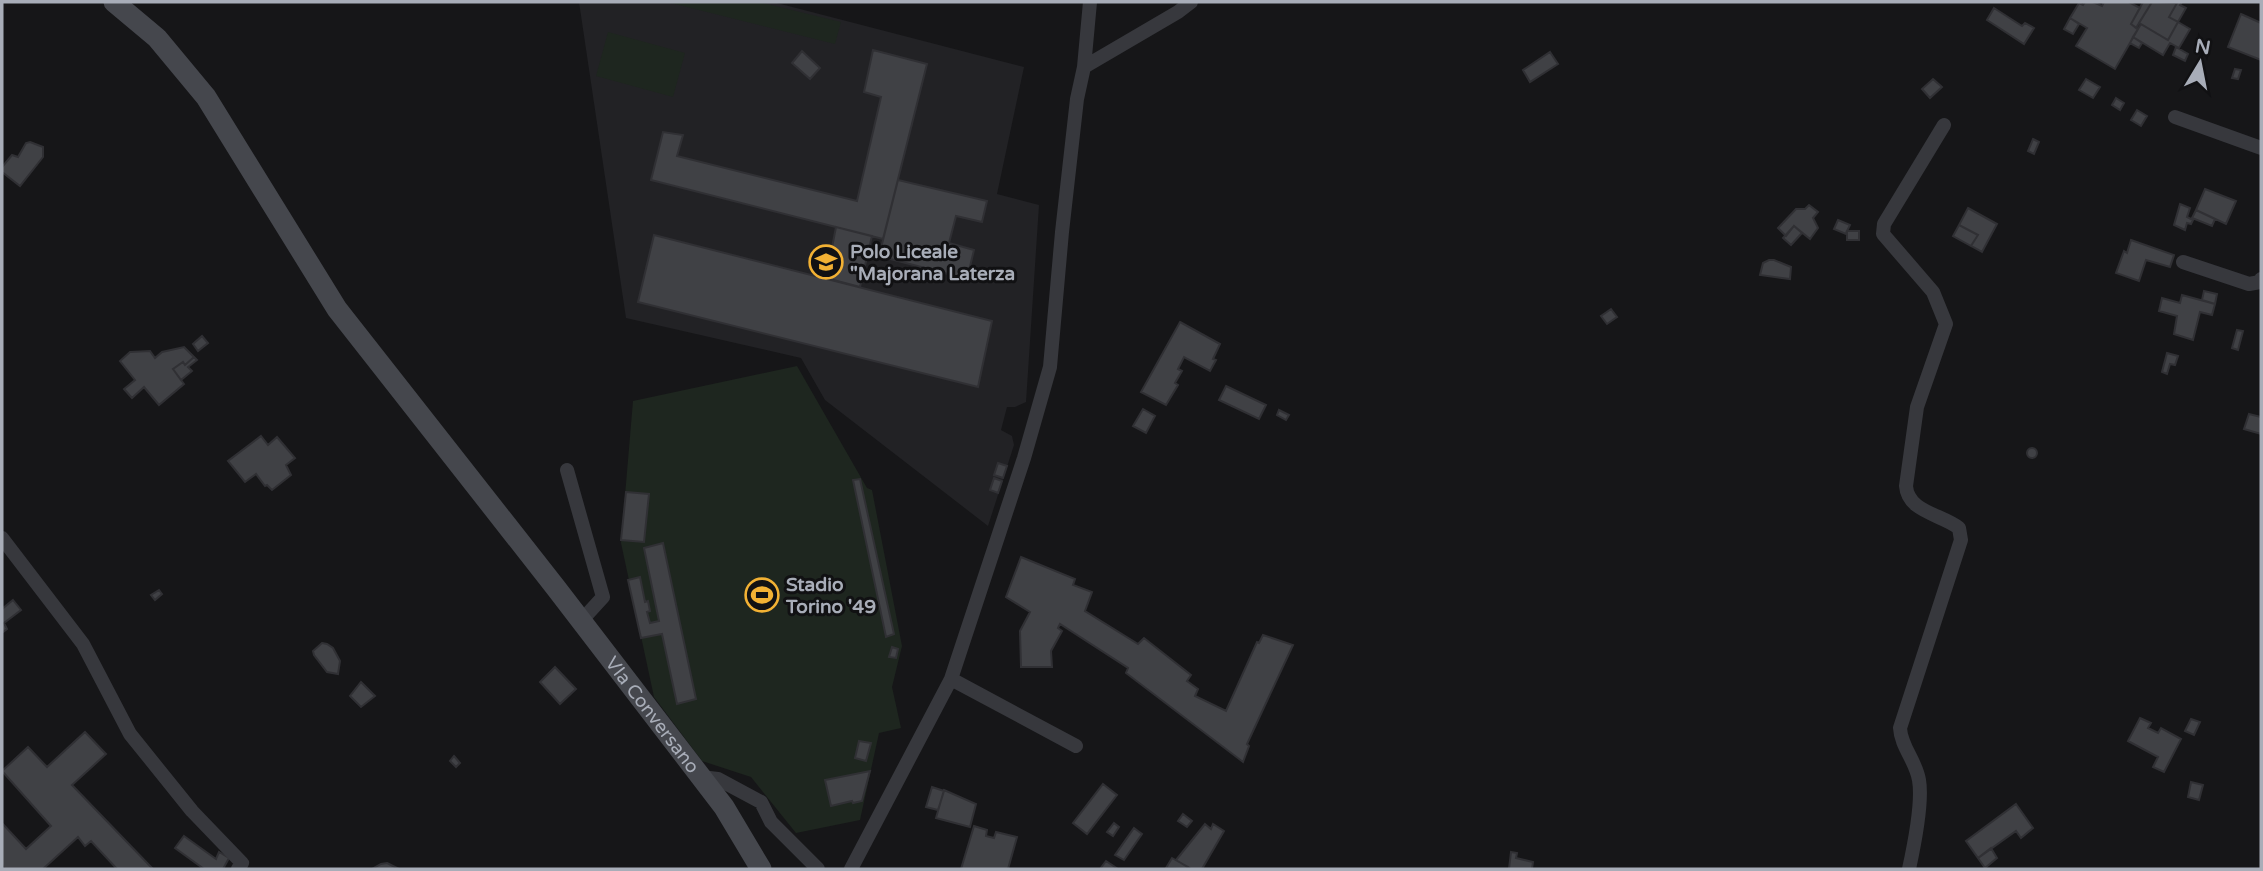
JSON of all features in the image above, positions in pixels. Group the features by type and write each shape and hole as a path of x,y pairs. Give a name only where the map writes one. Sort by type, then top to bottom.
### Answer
{"main road":[{"name":"VIa Conversano","path":"114,2 157,38 206,97 337,309 582,620 701,777 746,842 761,869"}],"street":[{"path":"850,869 951,679 1024,458 1050,367 1062,232 1090,2"},
{"path":"1084,67 1191,2"},
{"path":"2175,117 2261,148"},
{"path":"1909,869 1916,838 1920,783 1915,765 1901,739 1900,728 1961,540 1959,528 1914,505 1907,496 1906,486 1917,407 1946,324 1933,292 1882,234 1884,224 1944,125"},
{"path":"2183,262 2249,284 2260,282 2261,279"},
{"path":"567,470 603,597 582,620"},
{"path":"2,538 83,644 130,734 192,811 242,863 238,869"},
{"path":"951,679 1076,746"},
{"path":"701,777 719,779 761,802 771,822 818,869"}],"shaded area":[{"name":"Polo Liceale \"Majorana Laterza","path":"579,2 773,2 1024,67 997,194 1039,205 1026,402 1007,407 1001,430 1012,436 1014,445 988,526 825,400 801,358 626,318"},
{"path":"667,2 759,2 841,22 835,44"},
{"path":"608,32 685,53 673,97 596,76"},
{"name":"Stadio Torino '49","path":"797,366 867,488 872,490 902,646 892,687 901,728 879,733 860,820 796,833 751,777 702,761 654,697 621,543 633,401"}],"building":[{"path":"2085,2 2102,6 2104,2 2129,2 2140,8 2131,24 2138,29 2115,69 2076,46 2087,28 2070,18 2079,3 2083,5"},
{"path":"2143,2 2152,2 2136,28 2131,24"},
{"path":"2152,2 2177,3 2169,17 2178,22 2168,40 2139,23"},
{"path":"2175,2 2182,2 2180,5 2186,8 2178,22 2169,17 2177,3"},
{"path":"1994,8 2022,26 2025,23 2034,28 2024,44 1987,20"},
{"path":"2241,14 2261,23 2261,60 2228,47"},
{"path":"2070,18 2079,24 2073,34 2064,29"},
{"path":"2178,22 2190,29 2179,48 2170,43 2163,55 2133,37 2141,24 2168,40"},
{"path":"2133,37 2142,43 2139,48 2130,43"},
{"path":"2176,47 2188,54 2185,61 2173,55"},
{"path":"873,50 927,64 883,239 651,180 663,132 683,135 677,156 857,201 881,97 864,92"},
{"path":"802,51 820,68 810,79 792,63"},
{"path":"1550,52 1558,64 1530,82 1523,70"},
{"path":"2235,69 2241,70 2238,79 2232,78"},
{"path":"1933,79 1942,87 1930,98 1922,89"},
{"path":"2086,79 2100,87 2093,98 2079,90"},
{"path":"2116,98 2124,103 2120,110 2112,105"},
{"path":"2137,110 2147,116 2141,126 2131,120"},
{"path":"2033,139 2039,142 2034,154 2028,151"},
{"path":"26,143 43,147 43,157 20,186 2,172 2,167 12,155 18,157"},
{"path":"898,180 987,201 982,222 956,216 949,243 974,250 967,279 879,256"},
{"path":"2205,189 2236,201 2226,224 2196,210"},
{"path":"2180,204 2190,208 2187,217 2193,220 2191,224 2187,223 2185,230 2174,225"},
{"path":"1809,205 1818,212 1813,218 1818,228 1810,239 1794,226 1786,236 1778,228 1796,209 1805,209"},
{"path":"1968,208 1997,224 1982,252 1971,246 1978,235 1959,225"},
{"path":"2196,210 2215,219 2212,226 2192,218"},
{"path":"1838,220 1850,225 1847,231 1859,231 1859,240 1847,240 1847,232 1846,234 1834,229"},
{"path":"1959,225 1978,235 1971,246 1953,236"},
{"path":"1794,226 1802,233 1791,245 1783,238"},
{"path":"836,227 872,236 860,287 826,278"},
{"path":"654,235 992,321 978,387 638,302"},
{"path":"2131,240 2174,255 2170,267 2146,260 2139,281 2116,273"},
{"path":"1769,260 1791,267 1790,279 1760,275 1763,263"},
{"path":"2204,291 2217,294 2215,304 2202,300"},
{"path":"2182,295 2215,304 2212,315 2200,312 2193,340 2174,334 2177,316 2159,311 2162,298 2180,303"},
{"path":"1611,309 1617,317 1607,324 1601,316"},
{"path":"1180,322 1220,344 1210,371 1184,357 1178,369 1182,371 1175,383 1178,385 1166,405 1141,392"},
{"path":"2237,330 2243,331 2238,350 2232,348"},
{"path":"202,336 208,343 198,351 193,344"},
{"path":"184,347 194,357 185,365 183,362 173,369 184,384 159,405 144,387 132,398 124,389 135,380 120,361 130,352 150,351 155,358 162,352"},
{"path":"2167,353 2178,356 2175,365 2170,364 2167,374 2162,372"},
{"path":"194,357 197,360 188,367 192,371 181,380 173,369 183,362 185,365"},
{"path":"1226,386 1266,405 1259,419 1219,400"},
{"path":"1143,409 1155,416 1146,433 1133,426"},
{"path":"1279,410 1289,415 1286,420 1277,415"},
{"path":"2249,414 2261,417 2261,434 2244,429"},
{"path":"261,436 268,445 277,437 295,458 286,465 291,475 272,490 265,486 256,474 245,482 228,461"},
{"path":"2032,448 2036,449 2036,457 2032,458 2028,457 2027,453 2028,449"},
{"path":"998,463 1007,466 1003,478 994,475"},
{"path":"994,478 1002,481 998,493 990,490"},
{"path":"860,479 894,634 886,637 853,480"},
{"path":"626,492 649,494 644,542 621,540"},
{"path":"663,543 696,699 677,704 662,634 641,638 628,580 640,577 645,602 648,601 650,623 659,621 644,548"},
{"path":"1021,557 1075,579 1073,585 1092,592 1085,611 1138,644 1144,638 1191,675 1187,681 1198,689 1195,696 1226,711 1257,642 1259,643 1263,635 1293,645 1247,744 1249,746 1243,762 1126,673 1128,668 1060,624 1058,628 1062,631 1051,651 1052,667 1021,667 1020,631 1030,612 1006,597"},
{"path":"159,590 162,594 155,600 151,595"},
{"path":"13,600 21,610 4,623 7,629 2,633 2,609"},
{"path":"322,643 333,648 340,661 338,674 327,672 314,655 313,651"},
{"path":"892,647 898,649 896,658 889,657"},
{"path":"555,667 576,689 560,704 540,682"},
{"path":"361,682 375,696 361,707 350,696"},
{"path":"2140,718 2151,723 2148,728 2158,733 2161,728 2181,739 2164,772 2153,767 2158,757 2128,741"},
{"path":"2191,719 2200,722 2194,735 2185,731"},
{"path":"85,732 106,754 72,785 153,869 117,869 91,841 85,846 78,837 43,869 4,869 2,823 26,849 51,826 2,771 28,747 47,767"},
{"path":"859,741 871,743 866,761 855,758"},
{"path":"454,756 460,763 456,767 450,761"},
{"path":"870,771 862,801 831,806 825,780"},
{"path":"2191,782 2203,785 2199,800 2188,797"},
{"path":"1103,784 1117,795 1087,834 1073,823"},
{"path":"932,787 944,791 938,810 926,807"},
{"path":"944,790 976,804 970,827 936,818"},
{"path":"2016,804 2033,828 2021,838 2016,831 1978,858 1966,841"},
{"path":"1183,814 1192,821 1187,827 1178,821"},
{"path":"1114,823 1119,827 1113,836 1107,832"},
{"path":"1205,824 1211,829 1213,824 1224,831 1202,869 1191,869 1176,860"},
{"path":"974,826 987,830 986,836 994,838 996,832 1017,837 1008,869 961,869"},
{"path":"1134,828 1142,834 1124,860 1115,855"},
{"path":"184,836 216,859 219,852 229,858 223,869 204,869 175,848"},
{"path":"1991,848 1997,858 1985,868 1978,858"},
{"path":"1511,852 1517,853 1516,858 1533,862 1532,869 1509,869"},
{"path":"1172,858 1188,867 1166,868"},
{"path":"1106,861 1118,869 1100,869"},
{"path":"387,863 399,869 372,869 381,864"}],"place":[{"name":"Polo Liceale \"Majorana Laterza","path":"826,262"},
{"name":"Stadio Torino '49","path":"762,595"}]}
